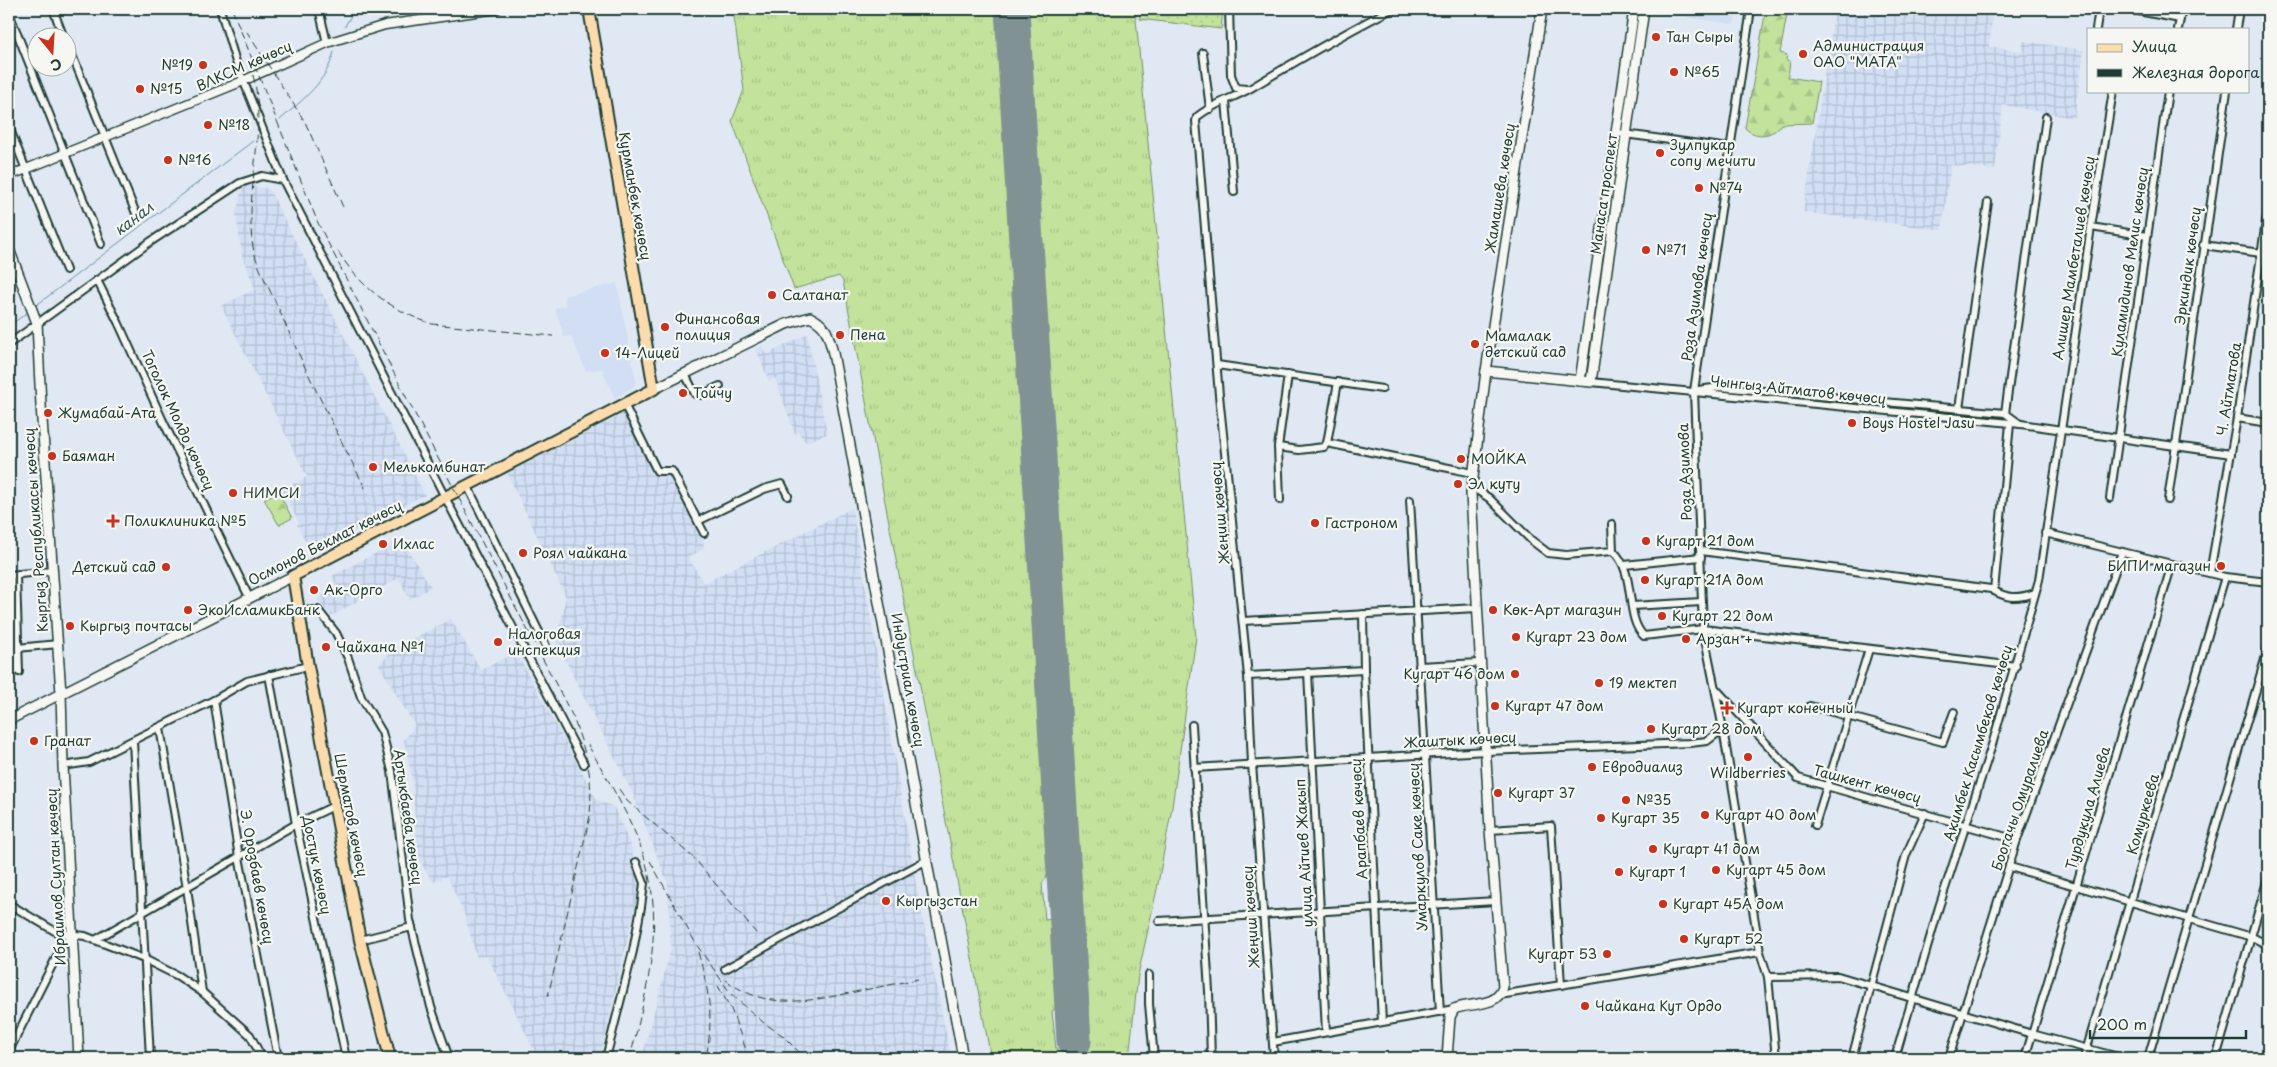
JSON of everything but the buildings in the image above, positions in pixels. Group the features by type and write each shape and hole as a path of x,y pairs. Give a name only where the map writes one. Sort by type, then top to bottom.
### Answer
{"main road":[{"name":"Курманбек көчөсү","path":"589,9 654,389"},
{"name":"Жамашева көчөсү","path":"1500,996 1503,987 1490,830 1472,487 1486,370 1542,9"},
{"path":"1580,381 1634,9"},
{"name":"Манаса проспект","path":"1591,382 1644,9"},
{"path":"1629,44 1639,46"},
{"name":"Кыргыз Республикасы көчөсү","path":"9,249 37,323 61,693"},
{"name":"Индустриал көчөсү","path":"685,374 786,324 810,317 822,323 833,353 963,1058"},
{"path":"1486,370 1591,382"},
{"path":"654,389 685,374"},
{"name":"Осмонов Бекмат көчөсү","path":"9,720 294,576 654,389"},
{"name":"Шерматов көчөсү","path":"294,576 308,666 336,805 360,940 390,1058"},
{"name":"Ибраимов Султан көчөсү","path":"61,693 63,766 74,935 79,1058"},
{"path":"1447,1058 1450,1017 1454,1009 1495,1000 1500,996"}],"street":[{"path":"53,9 60,28"},
{"path":"220,9 244,81 283,180 584,764"},
{"path":"319,9 327,43"},
{"name":"ВЛКСМ көчөсү","path":"9,176 244,81 327,43 385,25 448,12 497,9"},
{"path":"1229,9 1231,75 1236,88 1248,89"},
{"name":"Жеңиш көчөсү","path":"1274,1058 1252,764 1248,676 1217,364 1196,128 1197,117 1336,37 1392,9"},
{"name":"Роза Азимова көчөсү","path":"1694,391 1751,9"},
{"path":"2096,28 2099,9"},
{"path":"2128,9 2180,19"},
{"path":"2178,28 2182,9"},
{"path":"2236,28 2239,9"},
{"path":"9,13 101,244"},
{"path":"1203,53 1210,109"},
{"path":"78,70 137,216"},
{"name":"Алишер Мамбеталиев көчөсү","path":"2060,430 2114,92"},
{"name":"Куламидинов Мелис көчөсү","path":"2110,498 2168,92"},
{"name":"Эркиндик көчөсү","path":"2168,500 2226,92"},
{"path":"1226,101 1234,192"},
{"path":"2005,413 2046,117"},
{"path":"9,127 66,270"},
{"path":"1617,133 1730,148"},
{"path":"9,344 150,242 240,183 262,176 283,180"},
{"path":"1959,409 1988,202"},
{"name":"Ч. Айтматова","path":"2210,573 2265,254 2268,208"},
{"path":"2091,227 2146,236"},
{"path":"2203,245 2265,254"},
{"name":"Тоголок Молдо көчөсү","path":"96,280 119,324 163,421 249,598"},
{"path":"1595,280 1606,281"},
{"path":"1217,364 1382,389"},
{"path":"685,374 695,394 700,391 701,395 720,386"},
{"path":"1280,500 1278,447 1288,375"},
{"path":"1278,447 1299,450 1324,447 1327,443 1338,382"},
{"path":"1591,382 1694,391"},
{"name":"Чынгыз Айтматов көчөсү","path":"1694,391 1720,387 2005,413 2021,424"},
{"name":"Чынгыз Айтматов көчөсү","path":"1694,391 1719,396 2021,424 2231,454"},
{"name":"Роза Азимова","path":"1694,391 1704,629 1760,952 1768,977 1776,1058"},
{"path":"624,404 657,471 672,471 704,533"},
{"path":"2237,418 2268,422"},
{"path":"1994,591 2010,424"},
{"name":"Акимбек Касымбеков көчөсү","path":"1895,1058 2016,666 2035,593 2060,430"},
{"path":"1327,443 1473,473"},
{"path":"698,521 764,489 782,484 788,496"},
{"path":"467,485 546,646"},
{"path":"1472,487 1489,498 1531,540 1548,553 1566,555 1613,551"},
{"name":"Умаркулов Саке көчөсү","path":"1410,500 1440,1012"},
{"path":"1612,524 1613,551 1624,565 1639,631 1644,636 1704,629 2016,666"},
{"path":"2045,533 2225,577 2268,582"},
{"name":"Боогачы Омуралиева","path":"1949,1058 2017,840 2122,552"},
{"path":"1624,565 1701,554 1966,585 1994,591 2002,596 2022,598 2035,593"},
{"name":"Турдукула Алиева","path":"2025,1058 2078,886 2172,564"},
{"path":"19,672 12,575 52,571"},
{"name":"Комуркеева","path":"2084,1058 2225,577"},
{"path":"1632,606 1702,602"},
{"path":"1242,621 1477,608"},
{"name":"Артыкбаева көчөсү","path":"299,611 318,610 327,619 348,658 361,697 382,732 392,771 412,927 431,1008 449,1058"},
{"name":"Арапбаев көчөсү","path":"1363,614 1368,758 1382,1022"},
{"path":"17,648 58,644"},
{"path":"1815,825 1870,649"},
{"path":"2148,1058 2268,649"},
{"path":"1419,666 1480,663"},
{"path":"63,766 89,762 160,728 247,681 308,666"},
{"path":"1248,676 1364,670"},
{"name":"улица Айтиев Жакып","path":"1308,672 1326,1032"},
{"name":"Достук көчөсү","path":"269,675 296,824 346,1058"},
{"name":"Ташкент көчөсү","path":"1715,688 1798,778 2017,840"},
{"name":"Э. Орозбаев көчөсү","path":"214,700 240,858 278,1058"},
{"path":"1810,706 1943,742 1954,712"},
{"path":"1192,725 1212,1058"},
{"path":"160,728 187,888 202,992"},
{"name":"Жаштык көчөсү","path":"1194,768 1425,754 1690,743 1707,741 1723,730"},
{"path":"133,741 150,1058"},
{"path":"95,940 296,824 336,805"},
{"path":"1852,1058 1906,854 1925,813"},
{"path":"1490,830 1551,826 1561,985"},
{"path":"724,969 927,860"},
{"path":"606,1058 633,951 644,883 636,862"},
{"path":"2010,867 2252,937 2268,945"},
{"path":"2216,1058 2268,878"},
{"path":"1158,921 1496,901"},
{"path":"9,915 11,905 58,933 95,940 144,959 178,976 202,992 250,1035 262,1058"},
{"path":"360,940 412,927"},
{"path":"9,1051 63,944 74,935"},
{"path":"1500,996 1760,952"},
{"path":"1148,975 1154,1058"},
{"path":"1768,977 1838,976 2086,1050 2122,1058"},
{"path":"1272,1042 1454,1009"}],"shaded area":[{"path":"1670,9 1736,9 1734,24 1689,18"},
{"path":"1835,9 1993,9 1989,46 2022,52 2023,41 2084,50 2074,118 2003,105 1995,170 1951,165 1942,230 1803,212"},
{"path":"243,185 269,189 425,495 321,547 305,541 297,524 299,523 282,490 307,477 221,306 255,289 242,256 236,213"},
{"name":"14-Лицей","path":"617,283 636,381 633,387 615,398 602,369 586,371 571,336 564,337 555,308 566,306 564,296"},
{"path":"807,334 827,434 806,442 798,432 795,434 775,378 769,381 756,349 762,346 766,355"},
{"path":"627,412 656,474 676,475 699,520 704,542 703,550 688,557 704,583 852,508 918,896 951,1058 642,1058 671,948 668,884 632,792 556,642 566,597 507,473"},
{"path":"402,540 431,587 410,600 399,578 331,616 317,599 337,587 332,576"},
{"path":"451,619 481,670 516,652 597,800 614,807 631,847 640,885 600,1058 538,1058 487,956 477,958 464,914 447,876 433,882 418,858 412,778 404,740 415,726 379,665 395,648"}],"green space":[{"path":"733,9 998,9 1050,871 1042,884 1045,920 1053,919 1059,1006 1052,1011 1056,1049 1088,1047 1026,9 1135,9 1196,637 1172,807 1157,889 1138,975 1129,1058 991,1058 843,281 839,276 794,289 732,121 744,90"},
{"path":"1139,9 1223,9 1221,29 1140,19"},
{"path":"1766,9 1788,9 1780,53 1787,55 1786,60 1790,61 1788,77 1819,82 1812,123 1781,124 1774,131 1759,135 1745,128"},
{"path":"1621,136 1623,137 1600,279 1599,276"},
{"path":"278,491 292,518 279,525 264,499"}],"waterway":[{"path":"345,26 355,9"},
{"path":"280,120 313,90 325,73 334,52"},
{"name":"канал","path":"34,307 253,141"},
{"name":"канал","path":"9,326 28,312"}],"runway":[{"path":"1012,9 1074,1041"}],"railway":[{"path":"232,9 318,223 403,391 573,717 582,743 590,776 590,816 548,996"},
{"path":"247,32 305,122 343,207"},
{"path":"253,75 257,95 258,116 251,220 252,241 256,258 298,353 365,488"},
{"path":"338,251 356,276 378,296 418,319 432,324 553,336"},
{"path":"588,745 622,806 637,839 648,871 652,895 654,919 650,966 630,1058"},
{"path":"619,789 627,801 695,859 756,933"},
{"path":"650,861 696,944 731,994 764,1023 782,1035 805,1058"},
{"path":"698,952 705,979 710,1017 706,1058"},
{"path":"726,980 740,990 755,996 770,1000 801,1001 918,979"},
{"path":"718,986 731,1009 749,1058"}],"place":[{"name":"Тан Сыры","path":"1656,37"},
{"name":"Администрация ОАО \"МАТА\"","path":"1803,54"},
{"name":"№19","path":"203,65"},
{"name":"№65","path":"1674,72"},
{"name":"№15","path":"140,89"},
{"name":"№18","path":"208,125"},
{"name":"Зулпукар сопу мечити","path":"1660,153"},
{"name":"№16","path":"168,160"},
{"name":"№74","path":"1699,188"},
{"name":"№71","path":"1646,250"},
{"name":"Салтанат","path":"772,295"},
{"name":"Финансовая полиция","path":"665,327"},
{"name":"Пена","path":"840,335"},
{"name":"Мамалак детский сад","path":"1475,344"},
{"name":"14-Лицей","path":"605,353"},
{"name":"Тойчу","path":"683,393"},
{"name":"Жумабай-Ата","path":"48,413"},
{"name":"Boys Hostel Jasu","path":"1852,423"},
{"name":"Баяман","path":"52,456"},
{"name":"МОЙКА","path":"1461,459"},
{"name":"Мелькомбинат","path":"373,467"},
{"name":"Эл куту","path":"1458,484"},
{"name":"НИМСИ","path":"233,493"},
{"name":"Поликлиника №5","path":"113,521"},
{"name":"Гастроном","path":"1315,523"},
{"name":"Кугарт 21 дом","path":"1646,541"},
{"name":"Ихлас","path":"383,544"},
{"name":"Роял чайкана","path":"523,553"},
{"name":"БИПИ магазин","path":"2221,566"},
{"name":"Детский сад","path":"166,567"},
{"name":"Кугарт 21А дом","path":"1645,580"},
{"name":"Ак-Орго","path":"314,590"},
{"name":"ЭкоИсламикБанк","path":"188,610"},
{"name":"Көк-Арт магазин","path":"1493,610"},
{"name":"Кугарт 22 дом","path":"1662,616"},
{"name":"Кыргыз почтасы","path":"70,626"},
{"name":"Кугарт 23 дом","path":"1516,637"},
{"name":"Арзан +","path":"1686,639"},
{"name":"Налоговая инспекция","path":"498,642"},
{"name":"Чайхана №1","path":"326,647"},
{"name":"Кугарт 46 дом","path":"1515,674"},
{"name":"19 мектеп","path":"1599,683"},
{"name":"Кугарт 47 дом","path":"1495,706"},
{"name":"Кугарт конечный","path":"1727,708"},
{"name":"Кугарт 28 дом","path":"1651,729"},
{"name":"Гранат","path":"34,741"},
{"name":"Wildberries","path":"1748,757"},
{"name":"Евродиализ","path":"1592,767"},
{"name":"Кугарт 37","path":"1498,793"},
{"name":"№35","path":"1626,800"},
{"name":"Кугарт 40 дом","path":"1705,815"},
{"name":"Кугарт 35","path":"1601,818"},
{"name":"Кугарт 41 дом","path":"1653,849"},
{"name":"Кугарт 45 дом","path":"1716,870"},
{"name":"Кугарт 1","path":"1619,872"},
{"name":"Кыргызстан","path":"886,901"},
{"name":"Кугарт 45А дом","path":"1663,904"},
{"name":"Кугарт 52","path":"1684,939"},
{"name":"Кугарт 53","path":"1607,954"},
{"name":"Чайкана Кут Ордо","path":"1585,1006"}]}
